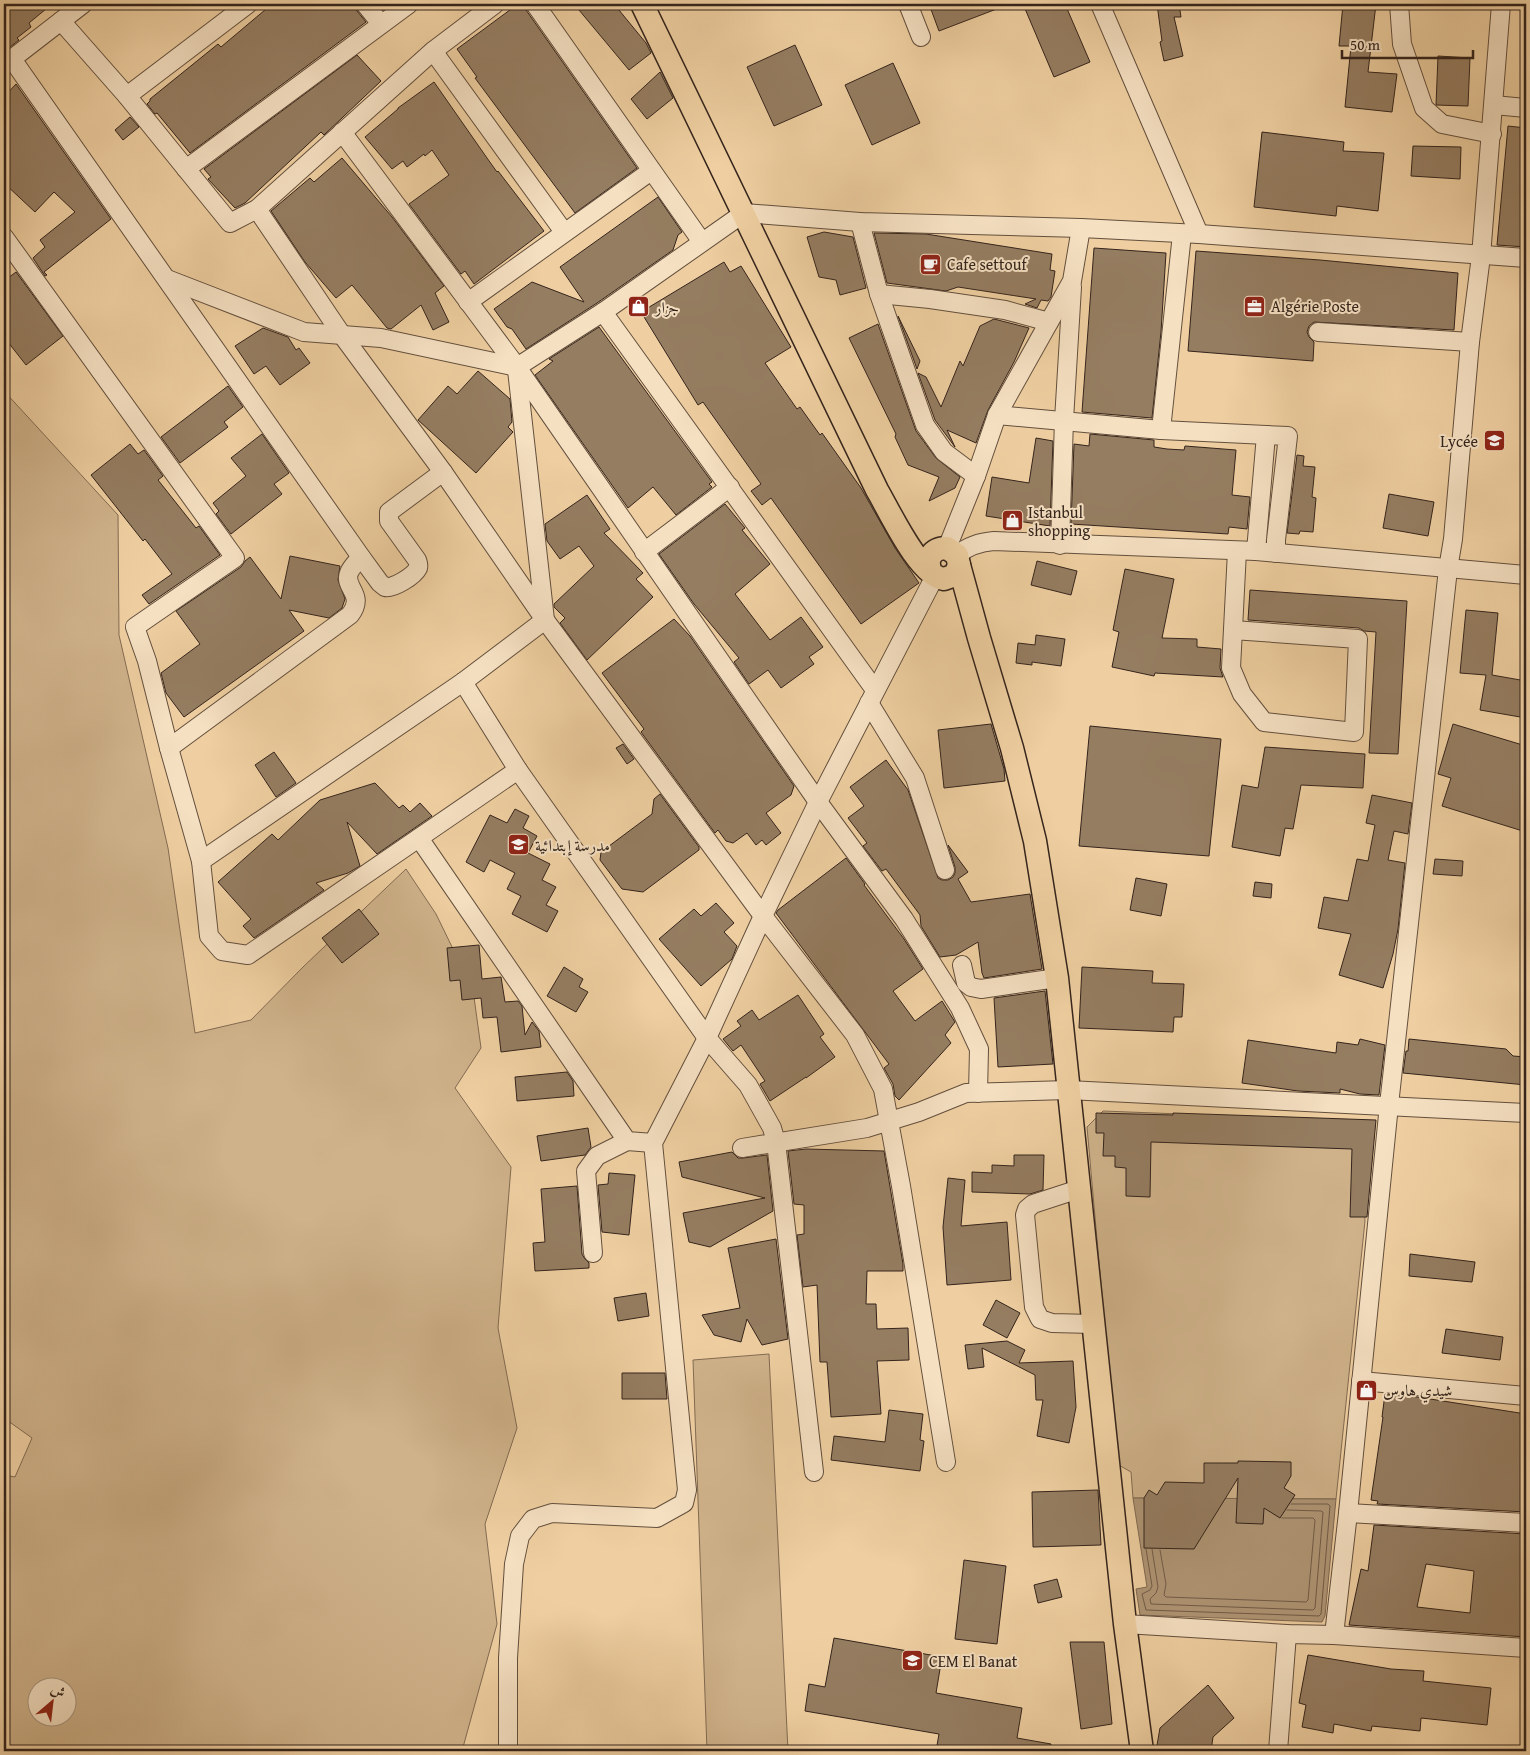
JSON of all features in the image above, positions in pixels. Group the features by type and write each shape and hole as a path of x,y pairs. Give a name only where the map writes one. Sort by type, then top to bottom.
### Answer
{"main road":[{"path":"642,4 871,478 915,557 935,576 979,638"},
{"path":"894,518 950,554 958,570 950,578 935,576"},
{"path":"950,554 979,638 1012,748 1035,841 1057,978 1125,1624 1142,1751"}],"street":[{"path":"83,4 8,62 167,279 361,557 385,587 395,586 416,571 419,566 418,560 389,521 388,515 391,510 443,472"},
{"path":"127,96 248,4"},
{"path":"365,4 380,24"},
{"path":"186,168 409,4"},
{"path":"61,21 127,96 230,223 257,210 433,51 495,4"},
{"path":"535,4 702,242"},
{"path":"908,4 921,37"},
{"path":"1100,4 1190,234 1161,430"},
{"path":"1399,4 1402,44 1424,108 1442,124 1492,134"},
{"path":"1334,1635 1389,1105 1448,569 1453,539 1470,342 1481,256 1492,134 1501,4"},
{"path":"433,51 564,232"},
{"path":"1494,105 1526,108"},
{"path":"342,132 517,367 818,802 904,919 960,1008 979,1049 978,1093"},
{"path":"468,302 651,171"},
{"path":"257,210 342,335 443,472 545,620 762,916 855,1035 883,1089 901,1186 946,1462"},
{"path":"167,279 304,332 381,338 517,367 603,312 744,213 860,222 1081,228 1190,234 1526,258"},
{"path":"860,222 879,294 926,425 944,452 976,476"},
{"path":"1060,545 1064,420 1072,281 1081,228"},
{"path":"4,237 235,558 135,627 147,661 201,861 209,936 222,951 248,955 518,770"},
{"path":"950,554 997,415 1072,281"},
{"path":"879,294 1005,310 1049,322"},
{"path":"603,312 730,487 872,696 915,778 945,870"},
{"path":"1318,332 1470,342"},
{"path":"517,367 545,620"},
{"path":"997,415 1161,430 1288,436 1276,553"},
{"path":"1256,551 1266,435"},
{"path":"644,552 730,487"},
{"path":"950,554 986,542 1256,551 1526,575"},
{"path":"1233,630 1358,639 1354,732 1264,722 1242,694 1230,668 1237,551"},
{"path":"169,748 350,615 355,606 356,596 348,581 348,574 361,557"},
{"path":"508,1751 508,1658 514,1564 520,1536 533,1519 552,1513 657,1518 684,1503 687,1490 653,1143 707,1038 762,916 818,802 935,576"},
{"path":"201,861 463,682 545,620"},
{"path":"463,682 518,770 707,1038 748,1085 772,1128 776,1142 814,1472"},
{"path":"419,838 627,1141"},
{"path":"962,965 966,983 971,987 981,989 1057,978"},
{"path":"742,1148 867,1128 919,1112 966,1093 1068,1090 1526,1113"},
{"path":"593,1253 586,1172 597,1156 627,1141 653,1143"},
{"path":"1079,1189 1033,1204 1024,1215 1034,1307 1040,1319 1052,1323 1093,1324"},
{"path":"1361,1381 1526,1396"},
{"path":"1348,1513 1526,1523"},
{"path":"1125,1624 1334,1635 1526,1648"},
{"path":"1286,1751 1278,1751 1287,1634"}],"shaded area":[{"path":"4,391 118,515 119,635 168,848 195,1033 251,1020 303,967 406,869 436,914 473,990 481,1048 455,1088 511,1167 498,1328 517,1428 485,1524 497,1624 462,1751 4,1751 4,1475 15,1477 32,1438 4,1418"},
{"path":"1103,1111 1361,1121 1365,1221 1336,1499 1133,1498 1131,1472 1117,1464 1087,1127"},
{"path":"769,1354 788,1751 707,1751 693,1360"}],"water":[{"path":"1133,1498 1336,1499 1325,1616 1322,1622 1140,1615 1136,1589 1147,1587"}],"building":[{"path":"4,4 52,4 29,23 31,27 4,52"},
{"path":"272,4 355,4 357,11 366,22 190,153 157,113 155,114 147,104 150,99 218,44 221,47"},
{"path":"518,4 525,4 526,10 637,168 575,213 475,78 477,77 457,49"},
{"path":"574,4 614,4 646,43 651,53 629,70"},
{"path":"929,4 1007,4 1007,5 939,31"},
{"path":"1023,4 1065,4 1090,62 1054,77"},
{"path":"1157,4 1179,4 1181,17 1174,17 1183,56 1164,61 1160,42 1162,41"},
{"path":"1343,4 1376,4 1368,72 1397,74 1392,112 1345,107 1351,46 1339,46"},
{"path":"795,45 822,105 774,126 747,67"},
{"path":"357,55 381,81 324,135 321,132 245,203 235,208 208,179 211,177 204,169"},
{"path":"1438,56 1470,58 1468,106 1436,105"},
{"path":"893,63 920,123 872,145 845,85"},
{"path":"660,72 673,98 647,119 631,99"},
{"path":"434,82 497,172 544,231 474,284 465,271 461,274 409,204 449,175 432,150 407,167 403,161 392,169 365,137 398,108"},
{"path":"16,84 111,219 44,272 47,275 45,276 33,258 45,247 40,240 75,212 54,192 35,212 4,183 4,97"},
{"path":"130,117 139,127 123,140 115,130"},
{"path":"1508,126 1526,128 1526,247 1497,245"},
{"path":"1262,132 1344,142 1343,151 1384,153 1378,211 1337,206 1336,216 1254,207"},
{"path":"1413,146 1461,147 1460,179 1411,176"},
{"path":"342,158 392,217 444,286 435,293 449,322 433,330 421,305 391,329 387,328 352,285 336,298 305,262 271,211 310,178 314,182"},
{"path":"658,197 682,232 678,235 673,250 597,303 526,349 512,329 507,327 494,309 532,282 584,302 560,267"},
{"path":"824,232 853,237 866,288 840,295 836,280 819,277 807,237"},
{"path":"874,233 926,234 1052,254 1050,270 1055,271 1051,297 1048,301 1041,300 1037,308 1025,304 1036,299 958,287 946,291 887,283"},
{"path":"1094,248 1166,253 1161,332 1152,418 1082,412"},
{"path":"1196,251 1458,273 1454,330 1314,322 1309,326 1307,332 1314,342 1313,361 1188,351"},
{"path":"724,262 730,272 741,266 791,347 765,363 797,409 800,407 820,435 822,433 861,488 895,548 919,583 861,624 771,498 762,505 751,491 761,484 703,402 698,405 641,312"},
{"path":"16,272 63,336 26,365 4,337 4,281"},
{"path":"898,316 920,361 917,369"},
{"path":"994,319 1029,328 1014,362 988,410 976,443 947,430 955,447 935,420 918,373 926,377 941,407 960,361 963,366 980,326"},
{"path":"878,324 916,431 936,458 960,477 955,488 929,501 939,477 908,465 895,437 896,434 849,338"},
{"path":"599,327 712,482 709,484 712,487 676,515 653,487 628,508 535,375 553,361 549,359"},
{"path":"263,328 288,337 296,350 299,348 310,363 280,385 266,366 254,374 235,346"},
{"path":"478,371 510,399 512,422 508,427 513,432 476,473 418,420 448,386 457,394"},
{"path":"228,386 243,407 224,422 228,427 180,463 161,437"},
{"path":"262,434 289,473 274,484 282,494 231,534 216,514 219,511 213,503 246,476 231,458"},
{"path":"1090,434 1154,440 1154,447 1167,449 1184,450 1185,446 1236,450 1232,495 1250,497 1247,529 1229,527 1228,534 1071,524 1074,444 1089,446"},
{"path":"1036,438 1053,441 1050,526 986,516 992,477 1029,483"},
{"path":"130,444 138,454 144,450 163,476 158,480 196,528 199,526 220,555 149,604 142,595 172,574 145,539 143,541 91,475"},
{"path":"1297,455 1304,456 1303,466 1315,467 1312,497 1316,498 1313,532 1300,531 1299,534 1287,533"},
{"path":"1389,494 1434,502 1428,536 1383,528"},
{"path":"587,495 610,529 604,533 643,573 636,579 653,597 587,660 560,623 565,618 554,607 554,604 594,566 579,546 560,559 547,541 545,524"},
{"path":"725,504 745,528 742,530 770,564 735,594 770,640 801,617 823,647 809,657 814,664 781,688 768,670 749,684 734,662 739,658 694,604 659,554"},
{"path":"290,556 340,566 338,580 345,599 342,608 329,618 289,610 304,631 184,717 166,693 161,673 200,644 176,611 241,567 250,557 281,599"},
{"path":"1037,561 1077,571 1071,595 1031,585"},
{"path":"1125,569 1174,579 1162,638 1197,639 1197,647 1221,649 1220,668 1223,677 1155,673 1154,676 1112,667 1119,632 1113,630"},
{"path":"1250,590 1407,601 1398,754 1369,753 1376,632 1364,631 1359,628 1248,620"},
{"path":"1466,610 1498,613 1492,675 1526,681 1526,718 1480,710 1486,675 1460,673"},
{"path":"674,619 690,636 794,786 791,795 766,813 781,833 766,845 762,840 756,845 747,833 733,843 726,841 718,830 715,833 641,732 644,729 602,673"},
{"path":"1036,635 1065,639 1061,666 1032,662 1032,665 1016,663 1018,643 1035,645"},
{"path":"991,724 1004,769 1005,781 944,788 938,730"},
{"path":"1453,724 1526,746 1526,832 1442,806 1451,778 1438,774"},
{"path":"1090,726 1221,739 1209,856 1079,846"},
{"path":"623,744 634,759 627,764 616,748"},
{"path":"1265,747 1365,754 1363,788 1301,785 1293,829 1285,828 1280,856 1232,847 1242,785 1258,788"},
{"path":"274,752 296,783 276,797 255,765"},
{"path":"886,760 908,790 938,878 948,880 955,873 948,845 968,872 958,879 971,902 1030,894 1042,969 984,978 978,942 956,955 940,957 921,926 920,915 886,869 882,871 863,846 867,843 848,818 864,806 850,787"},
{"path":"375,783 399,808 403,805 410,812 420,803 432,816 377,854 347,822 360,866 348,873 316,883 324,890 254,938 243,926 251,919 218,882 272,834 278,840 320,800"},
{"path":"660,794 699,847 699,850 643,892 622,889 600,860 601,852 652,814 654,799"},
{"path":"1372,795 1412,803 1408,834 1394,831 1388,860 1405,863 1398,929 1383,988 1339,975 1351,934 1318,928 1324,897 1348,901 1357,859 1368,861 1375,825 1366,823"},
{"path":"515,809 529,816 523,828 537,836 528,853 550,864 542,880 556,887 546,905 558,911 547,932 512,914 521,896 507,889 515,873 490,860 484,872 466,862 490,815 507,823"},
{"path":"846,858 923,969 893,991 915,1021 942,1001 955,1022 945,1035 951,1043 899,1100 895,1096 893,1084 884,1068 889,1064 776,913"},
{"path":"1435,859 1463,861 1462,876 1433,874"},
{"path":"1136,878 1167,884 1161,916 1130,910"},
{"path":"1255,882 1272,884 1271,898 1253,896"},
{"path":"716,903 734,923 724,932 737,946 732,959 701,986 659,939 694,909 701,916"},
{"path":"359,909 379,934 342,963 322,938"},
{"path":"479,945 482,979 501,977 505,1002 518,1001 522,1006 525,1035 532,1022 539,1031 541,1047 501,1052 497,1017 483,1018 481,998 462,1000 460,980 450,981 447,948"},
{"path":"564,967 583,979 579,987 588,992 576,1012 547,996"},
{"path":"1082,967 1153,971 1152,983 1184,984 1182,1017 1174,1017 1173,1032 1079,1028"},
{"path":"1045,991 1053,1064 998,1067 994,998"},
{"path":"798,995 824,1034 820,1037 835,1057 770,1101 760,1084 765,1081 741,1045 733,1051 723,1039 741,1026 737,1021 752,1010 759,1020"},
{"path":"1360,1039 1385,1045 1379,1095 1360,1094 1340,1089 1340,1093 1298,1091 1242,1083 1248,1040 1336,1053 1337,1042 1358,1045"},
{"path":"1409,1039 1506,1049 1513,1056 1526,1057 1526,1085 1403,1073"},
{"path":"567,1072 573,1081 574,1096 517,1101 515,1077"},
{"path":"1096,1113 1173,1115 1173,1113 1376,1120 1367,1217 1350,1217 1352,1149 1151,1142 1150,1197 1126,1196 1126,1168 1115,1167 1115,1156 1103,1156 1104,1133 1096,1133"},
{"path":"588,1128 591,1147 585,1155 541,1161 537,1136"},
{"path":"806,1149 884,1151 903,1271 867,1271 866,1304 876,1304 877,1329 908,1328 909,1360 877,1361 881,1414 831,1417 827,1362 820,1362 817,1285 803,1287 797,1235 804,1234 804,1205 794,1204 788,1151"},
{"path":"732,1152 738,1158 767,1155 773,1211 710,1247 689,1242 683,1213 765,1198 682,1177 679,1162"},
{"path":"1014,1155 1044,1155 1043,1190 1030,1194 972,1192 972,1172 992,1173 992,1165 1014,1166"},
{"path":"609,1173 635,1175 629,1235 602,1232 598,1185 608,1184"},
{"path":"948,1178 965,1180 961,1226 1007,1222 1011,1280 947,1285 943,1227"},
{"path":"577,1186 582,1254 589,1263 589,1268 535,1271 533,1243 545,1242 541,1189"},
{"path":"776,1239 788,1339 762,1345 747,1319 741,1342 714,1335 702,1315 740,1308 728,1248"},
{"path":"1410,1254 1475,1262 1472,1282 1409,1276"},
{"path":"646,1293 649,1316 618,1321 614,1298"},
{"path":"996,1300 1020,1313 1007,1338 983,1325"},
{"path":"1446,1329 1503,1337 1500,1360 1442,1353"},
{"path":"1007,1341 1025,1350 1019,1363 1073,1361 1076,1407 1069,1443 1037,1436 1043,1400 1036,1400 1035,1375 982,1348 984,1367 968,1369 965,1345"},
{"path":"622,1373 665,1373 667,1399 622,1399"},
{"path":"1385,1394 1411,1396 1526,1414 1526,1512 1377,1504 1378,1501 1371,1500"},
{"path":"889,1410 923,1414 920,1440 924,1441 920,1471 831,1460 834,1436 885,1442"},
{"path":"1238,1461 1291,1462 1291,1476 1284,1488 1295,1495 1280,1518 1264,1508 1263,1524 1236,1523 1238,1478 1194,1549 1144,1548 1144,1498 1149,1490 1157,1495 1165,1482 1204,1483 1204,1463 1238,1463"},
{"path":"1098,1490 1101,1545 1033,1547 1032,1492"},
{"path":"1374,1525 1526,1534 1526,1637 1349,1625 1361,1569 1368,1571","holes":["1426,1564 1474,1571 1470,1613 1417,1607"]},
{"path":"964,1560 1006,1566 997,1644 955,1639"},
{"path":"1057,1579 1062,1597 1038,1603 1034,1585"},
{"path":"834,1638 942,1657 936,1693 1022,1708 1017,1738 1051,1744 1050,1751 936,1751 939,1734 805,1711 809,1684 825,1687"},
{"path":"1070,1642 1104,1642 1112,1724 1081,1729"},
{"path":"1308,1655 1391,1669 1424,1671 1423,1681 1491,1688 1487,1725 1421,1718 1420,1731 1372,1726 1371,1731 1334,1724 1333,1733 1302,1727 1306,1705 1299,1703"},
{"path":"1208,1685 1234,1718 1213,1737 1211,1751 1156,1751 1160,1728"}],"place":[{"name":"Cafe settouf","path":"931,264"},
{"name":"Algérie Poste","path":"1255,306"},
{"name":"جزار","path":"639,307"},
{"name":"Lycée","path":"1494,441"},
{"name":"Istanbul shopping","path":"1012,521"},
{"name":"مدرسة إبتدائية","path":"519,845"},
{"name":"شيدي هاوس","path":"1367,1390"},
{"name":"CEM El Banat","path":"913,1661"}]}
